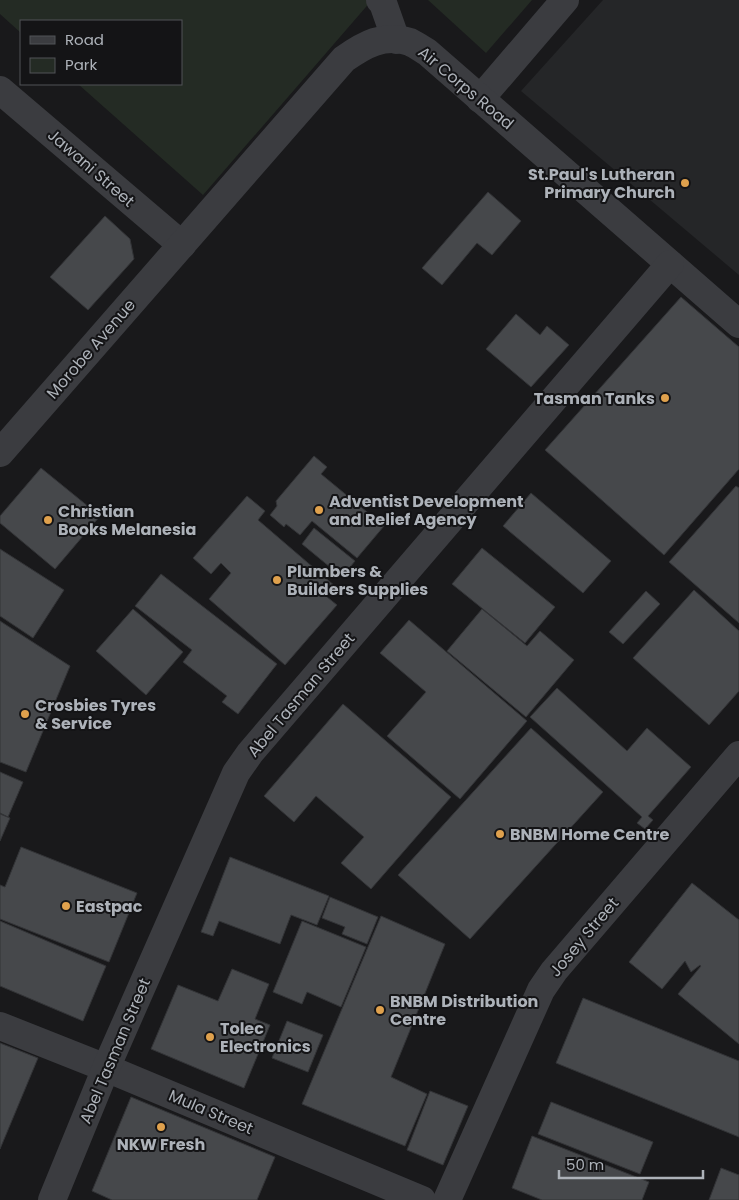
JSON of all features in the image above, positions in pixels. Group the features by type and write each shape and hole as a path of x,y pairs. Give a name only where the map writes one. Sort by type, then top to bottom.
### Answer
{"street":[{"path":"380,0 383,3 396,40"},
{"path":"480,99 565,0"},
{"name":"Air Corps Road","path":"182,245 344,59 363,46 378,40 396,40 409,42 427,52 739,324"},
{"name":"Jawani Street","path":"4,103 182,245"},
{"name":"Morobe Avenue","path":"0,453 182,245"},
{"name":"Abel Tasman Street","path":"52,1200 106,1068 236,773 670,264"},
{"name":"Josey Street","path":"447,1200 541,990 554,971 739,755"},
{"name":"Mula Street","path":"0,1026 106,1068 422,1200"}],"shaded area":[{"name":"St.Paul's Lutheran Primary Church","path":"603,0 739,0 739,275 521,91"}],"green space":[{"path":"0,0 372,0 203,195 79,85 182,85 182,20 20,20 20,32 0,14"},
{"path":"428,0 532,0 486,53"}],"building":[{"path":"488,192 521,221 492,255 477,243 442,285 422,268"},
{"path":"105,216 130,239 134,259 88,310 50,277"},
{"name":"Tasman Tanks","path":"681,297 739,347 739,469 664,555 545,450"},
{"path":"516,314 540,335 547,326 569,345 531,387 486,349"},
{"name":"Adventist Development and Relief Agency","path":"314,456 327,467 321,474 384,526 357,558 312,521 300,535 286,524 284,527 270,515 277,506 276,501"},
{"name":"Christian Books Melanesia","path":"41,468 100,516 55,569 0,523 0,516"},
{"path":"736,486 739,488 739,623 669,562"},
{"path":"531,493 611,561 583,593 503,526"},
{"name":"Plumbers & Builders Supplies","path":"247,496 265,511 258,520 336,587 327,597 337,605 285,665 209,599 231,573 221,563 211,574 193,558"},
{"path":"314,528 355,561 342,577 302,544"},
{"path":"482,548 555,607 525,643 452,584"},
{"path":"0,549 64,590 33,638 0,616"},
{"path":"161,574 277,664 238,714 222,702 227,696 183,662 192,650 135,606"},
{"path":"694,590 739,631 739,691 709,725 633,658"},
{"path":"646,591 660,604 623,644 609,632"},
{"path":"133,609 183,652 146,695 96,651"},
{"path":"482,609 527,646 540,631 574,660 526,717 447,651"},
{"path":"409,620 527,721 460,799 387,736 426,692 380,653"},
{"name":"Crosbies Tyres & Service","path":"0,621 70,666 26,772 0,762"},
{"path":"557,688 627,751 647,728 691,767 648,816 653,820 645,829 637,823 642,817 530,717"},
{"path":"343,704 451,797 371,889 341,863 364,837 316,796 294,822 264,796"},
{"name":"BNBM Home Centre","path":"531,728 603,792 470,939 398,875"},
{"path":"0,772 23,782 8,817 0,813"},
{"path":"0,814 10,818 0,841"},
{"name":"Eastpac","path":"21,847 137,893 109,962 0,919 0,885 5,887"},
{"path":"230,857 329,896 317,925 291,915 280,944 219,921 213,936 201,932"},
{"path":"692,883 739,920 739,1044 678,994 700,965 691,972 685,961 662,989 629,962"},
{"path":"330,897 378,917 367,944 342,934 345,927 322,918"},
{"name":"BNBM Distribution Centre","path":"381,916 445,944 391,1077 427,1094 405,1146 302,1104"},
{"path":"0,921 106,966 83,1021 0,986"},
{"path":"302,921 366,947 341,1007 307,992 302,1004 273,992"},
{"name":"Tolec Electronics","path":"232,969 269,984 255,1019 270,1025 244,1088 151,1049 178,985 218,1001"},
{"path":"583,998 739,1061 739,1137 556,1063"},
{"path":"287,1021 323,1035 308,1072 272,1058"},
{"path":"0,1043 38,1058 0,1149"},
{"path":"430,1091 468,1106 443,1165 407,1150"},
{"name":"NKW Fresh","path":"131,1097 275,1157 257,1200 112,1200 92,1191"},
{"path":"551,1102 653,1142 640,1174 538,1134"},
{"path":"532,1136 649,1182 642,1200 542,1200 512,1188"},
{"path":"721,1168 739,1175 739,1200 709,1200"}],"place":[{"name":"St.Paul's Lutheran Primary Church","path":"685,183"},
{"name":"Tasman Tanks","path":"665,398"},
{"name":"Adventist Development and Relief Agency","path":"319,510"},
{"name":"Christian Books Melanesia","path":"48,520"},
{"name":"Plumbers & Builders Supplies","path":"277,580"},
{"name":"Crosbies Tyres & Service","path":"25,714"},
{"name":"BNBM Home Centre","path":"500,834"},
{"name":"Eastpac","path":"66,906"},
{"name":"BNBM Distribution Centre","path":"380,1010"},
{"name":"Tolec Electronics","path":"210,1037"},
{"name":"NKW Fresh","path":"161,1127"}]}
